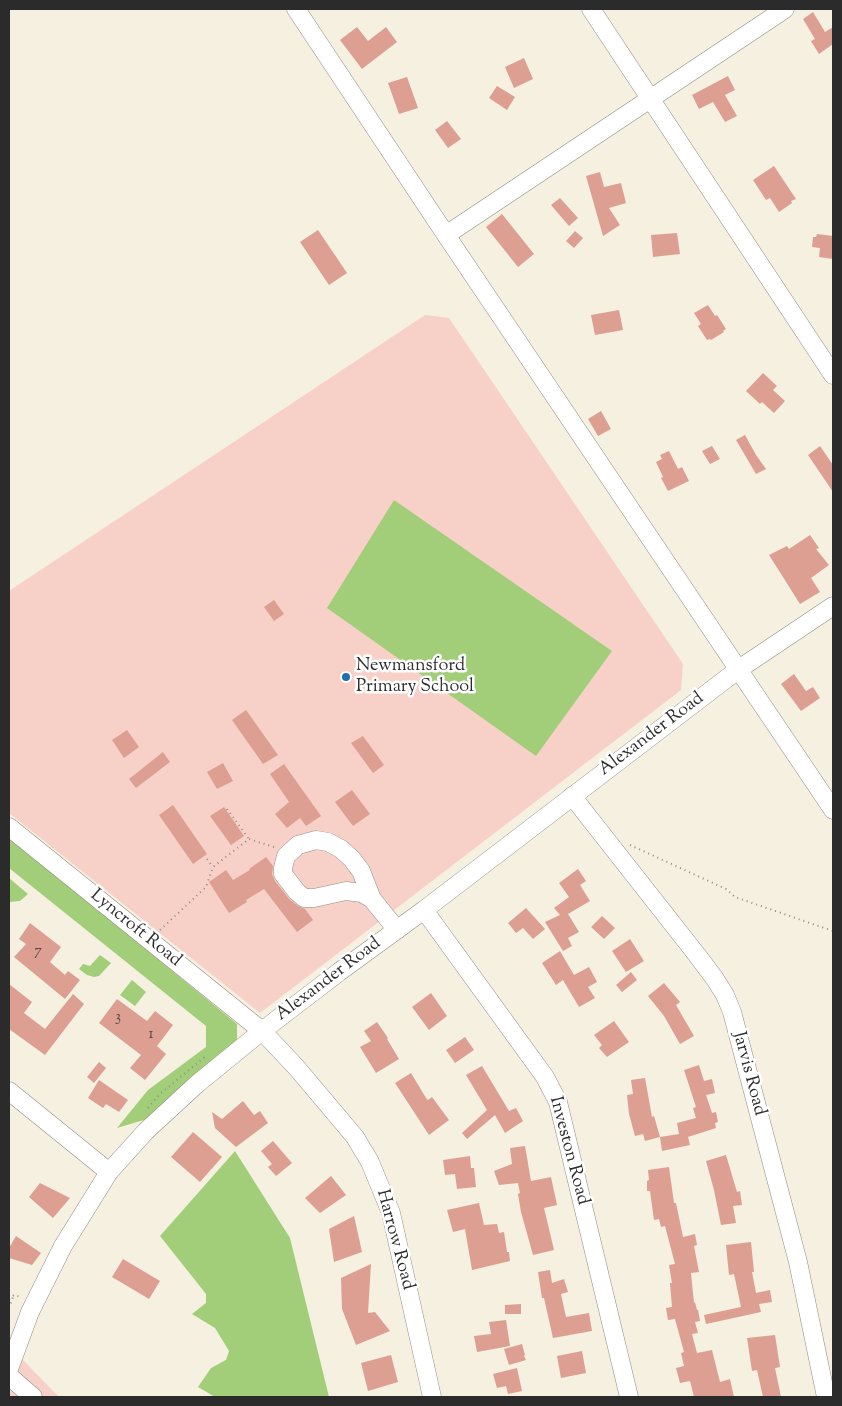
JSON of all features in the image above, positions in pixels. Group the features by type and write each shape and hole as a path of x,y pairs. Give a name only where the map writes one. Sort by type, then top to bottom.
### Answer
{"street":[{"path":"296,9 833,810"},
{"path":"591,9 833,375"},
{"path":"446,235 785,9"},
{"name":"Alexander Road","path":"9,1369 13,1343 63,1246 109,1172 146,1131 197,1084 262,1030 424,910 739,669 833,606"},
{"name":"Jarvis Road","path":"572,796 715,979 725,995 732,1012 798,1262 826,1397"},
{"name":"Lyncroft Road","path":"9,827 262,1030"},
{"path":"372,899 362,893 346,892 304,898 283,874 286,856 298,845 316,840 328,842 341,850 361,870 372,899 397,930"},
{"name":"Investon Road","path":"424,910 545,1076 558,1102 629,1397"},
{"name":"Harrow Road","path":"262,1030 355,1137 370,1162 391,1213 432,1397"},
{"path":"9,1091 109,1172"},
{"path":"9,1376 33,1397"}],"path":[{"path":"227,809 249,839 274,847 275,852"},
{"path":"149,940 206,887 213,867 249,839"},
{"path":"608,841 630,845 726,889 735,897 833,931"},
{"path":"207,860 213,867"},
{"path":"9,1308 14,1295"}],"shaded area":[{"name":"Newmansford Primary School","path":"425,315 449,318 683,664 681,690 260,1013 9,813 9,591"},
{"path":"20,1357 59,1397 9,1397"}],"green space":[{"path":"394,500 612,651 536,756 327,608"},
{"path":"9,837 237,1024 237,1042 147,1119 117,1128 148,1090 206,1047 206,1026 9,868"},
{"path":"9,878 28,894 20,901 9,902"},
{"path":"100,955 111,963 99,976 87,975 79,969 83,964 90,966"},
{"path":"132,980 146,992 135,1006 120,995"},
{"path":"235,1151 290,1238 329,1397 215,1397 198,1387 211,1368 226,1360 229,1351 215,1328 192,1314 206,1303 206,1294 160,1236"}],"building":[{"path":"813,12 825,32 833,27 833,44 819,54 811,41 815,39 803,19"},
{"path":"357,27 368,41 386,27 397,42 362,69 340,40"},
{"path":"524,58 533,79 514,88 505,67"},
{"path":"728,76 735,90 725,95 737,116 725,122 713,102 699,109 692,95"},
{"path":"407,77 418,108 399,114 388,83"},
{"path":"497,86 515,97 507,110 489,98"},
{"path":"447,121 461,139 448,148 435,130"},
{"path":"774,166 796,199 779,212 770,198 766,200 753,180"},
{"path":"600,172 604,187 621,183 626,203 609,208 620,225 603,236 586,176"},
{"path":"560,198 578,218 569,226 551,205"},
{"path":"502,214 534,254 518,267 486,227"},
{"path":"318,230 347,273 329,285 300,242"},
{"path":"575,231 583,238 574,248 566,241"},
{"path":"677,233 680,254 653,257 651,235"},
{"path":"817,234 833,236 833,259 819,257 820,248 812,247 813,237 816,237"},
{"path":"708,305 726,329 711,340 707,340 698,326 701,324 694,313"},
{"path":"619,310 623,330 595,335 591,315"},
{"path":"763,373 777,386 773,390 785,401 774,413 762,402 760,404 746,391"},
{"path":"601,411 611,429 598,436 588,419"},
{"path":"745,435 766,469 756,474 736,440"},
{"path":"712,446 720,459 710,464 702,451"},
{"path":"820,446 833,465 833,492 808,455"},
{"path":"669,451 678,469 682,467 689,481 668,491 656,462 662,459 660,455"},
{"path":"810,535 819,548 816,549 829,565 811,578 820,592 800,604 769,555 787,546 789,549"},
{"path":"274,600 284,614 274,621 264,607"},
{"path":"794,674 806,691 813,687 820,698 801,711 781,684"},
{"path":"246,710 278,755 263,764 232,720"},
{"path":"127,730 139,747 124,758 112,740"},
{"path":"363,736 384,765 373,773 351,743"},
{"path":"163,752 170,762 136,788 129,779"},
{"path":"223,763 233,781 217,789 207,772"},
{"path":"284,764 321,816 306,826 300,818 287,828 275,814 289,802 270,774"},
{"path":"352,790 370,814 353,826 335,802"},
{"path":"173,805 207,854 193,864 159,815"},
{"path":"224,807 244,836 231,845 210,816"},
{"path":"266,857 273,866 272,874 275,881 290,900 305,909 313,920 297,932 264,889 229,913 209,882 226,870 233,880 250,870"},
{"path":"578,869 586,881 580,885 590,901 568,914 579,932 568,938 572,946 563,951 545,922 560,915 554,908 569,897 559,883"},
{"path":"526,908 545,929 533,939 523,928 516,933 508,923"},
{"path":"602,916 615,928 604,939 591,927"},
{"path":"30,923 61,947 50,962 65,975 68,971 80,980 65,999 14,957 26,944 19,939"},
{"path":"630,939 644,961 626,972 612,951"},
{"path":"560,951 574,975 589,967 597,982 588,987 595,998 579,1007 563,980 556,985 542,963"},
{"path":"631,972 637,980 622,992 616,985"},
{"path":"664,983 680,1002 676,1005 694,1036 680,1044 664,1016 648,996"},
{"path":"9,984 32,1002 24,1013 45,1029 73,994 84,1004 45,1055 9,1029"},
{"path":"431,993 447,1016 429,1030 412,1007"},
{"path":"117,999 147,1021 155,1011 173,1025 157,1046 166,1054 145,1080 130,1068 141,1055 99,1023"},
{"path":"614,1021 629,1042 607,1057 599,1048 602,1045 594,1035"},
{"path":"377,1022 399,1059 376,1073 360,1047 371,1041 364,1031"},
{"path":"465,1037 474,1050 455,1063 446,1050"},
{"path":"99,1062 106,1068 94,1083 87,1077"},
{"path":"699,1065 704,1081 712,1079 715,1093 706,1095 712,1113 716,1112 718,1122 715,1123 716,1128 688,1137 690,1145 662,1151 660,1137 679,1134 677,1123 696,1118 693,1108 696,1107 684,1070"},
{"path":"482,1066 509,1111 516,1108 523,1121 505,1133 495,1115 467,1139 462,1133 487,1110 466,1075"},
{"path":"411,1073 426,1098 428,1100 432,1097 449,1120 429,1135 395,1083"},
{"path":"645,1078 652,1117 654,1116 660,1137 645,1141 643,1134 635,1136 629,1114 627,1095 633,1094 631,1080"},
{"path":"99,1080 128,1100 119,1112 106,1104 103,1108 88,1098"},
{"path":"243,1101 254,1115 260,1111 268,1123 236,1147 215,1128 212,1112 222,1119"},
{"path":"193,1132 222,1157 200,1182 171,1157"},
{"path":"273,1141 292,1163 276,1176 268,1167 272,1164 261,1151"},
{"path":"525,1146 531,1181 551,1177 557,1205 544,1208 554,1250 533,1255 521,1212 518,1183 499,1185 494,1171 512,1164 510,1148"},
{"path":"726,1155 737,1192 740,1191 742,1205 733,1206 736,1223 721,1225 706,1161"},
{"path":"470,1156 471,1168 474,1168 476,1187 457,1189 455,1174 445,1175 443,1160"},
{"path":"669,1167 674,1203 676,1203 683,1237 695,1234 697,1245 694,1246 699,1272 691,1273 694,1303 698,1310 700,1321 695,1322 698,1333 692,1334 697,1353 712,1350 720,1382 730,1379 734,1397 694,1397 690,1381 680,1383 676,1368 684,1366 681,1353 684,1352 675,1319 668,1320 666,1308 672,1307 670,1283 672,1283 669,1265 675,1264 665,1226 661,1227 659,1219 654,1220 650,1191 647,1191 648,1170"},
{"path":"331,1176 346,1195 320,1213 305,1198"},
{"path":"40,1183 70,1198 53,1218 29,1197"},
{"path":"479,1203 484,1225 497,1224 499,1233 504,1232 510,1261 472,1270 465,1229 453,1232 447,1210"},
{"path":"354,1216 362,1252 334,1262 329,1229"},
{"path":"16,1236 41,1253 32,1265 9,1258 9,1248"},
{"path":"751,1242 754,1272 752,1272 756,1293 770,1290 772,1302 759,1304 761,1312 706,1324 704,1315 741,1307 734,1274 729,1275 726,1245"},
{"path":"123,1259 160,1281 149,1299 112,1277"},
{"path":"371,1264 368,1313 375,1312 390,1331 356,1345 342,1309 341,1278"},
{"path":"550,1270 552,1283 564,1279 568,1292 561,1294 566,1317 589,1313 592,1331 553,1338 544,1298 542,1298 538,1272"},
{"path":"521,1304 521,1314 505,1314 505,1305"},
{"path":"506,1320 510,1346 477,1352 474,1336 491,1334 489,1322"},
{"path":"775,1335 780,1367 775,1368 781,1397 763,1397 757,1370 752,1371 747,1338"},
{"path":"522,1344 526,1360 509,1365 504,1349"},
{"path":"582,1351 586,1373 561,1378 557,1356"},
{"path":"391,1355 398,1382 368,1391 361,1363"},
{"path":"517,1368 522,1391 508,1394 506,1386 497,1388 493,1374"}],"place":[{"name":"Newmansford Primary School","path":"346,677"}]}
